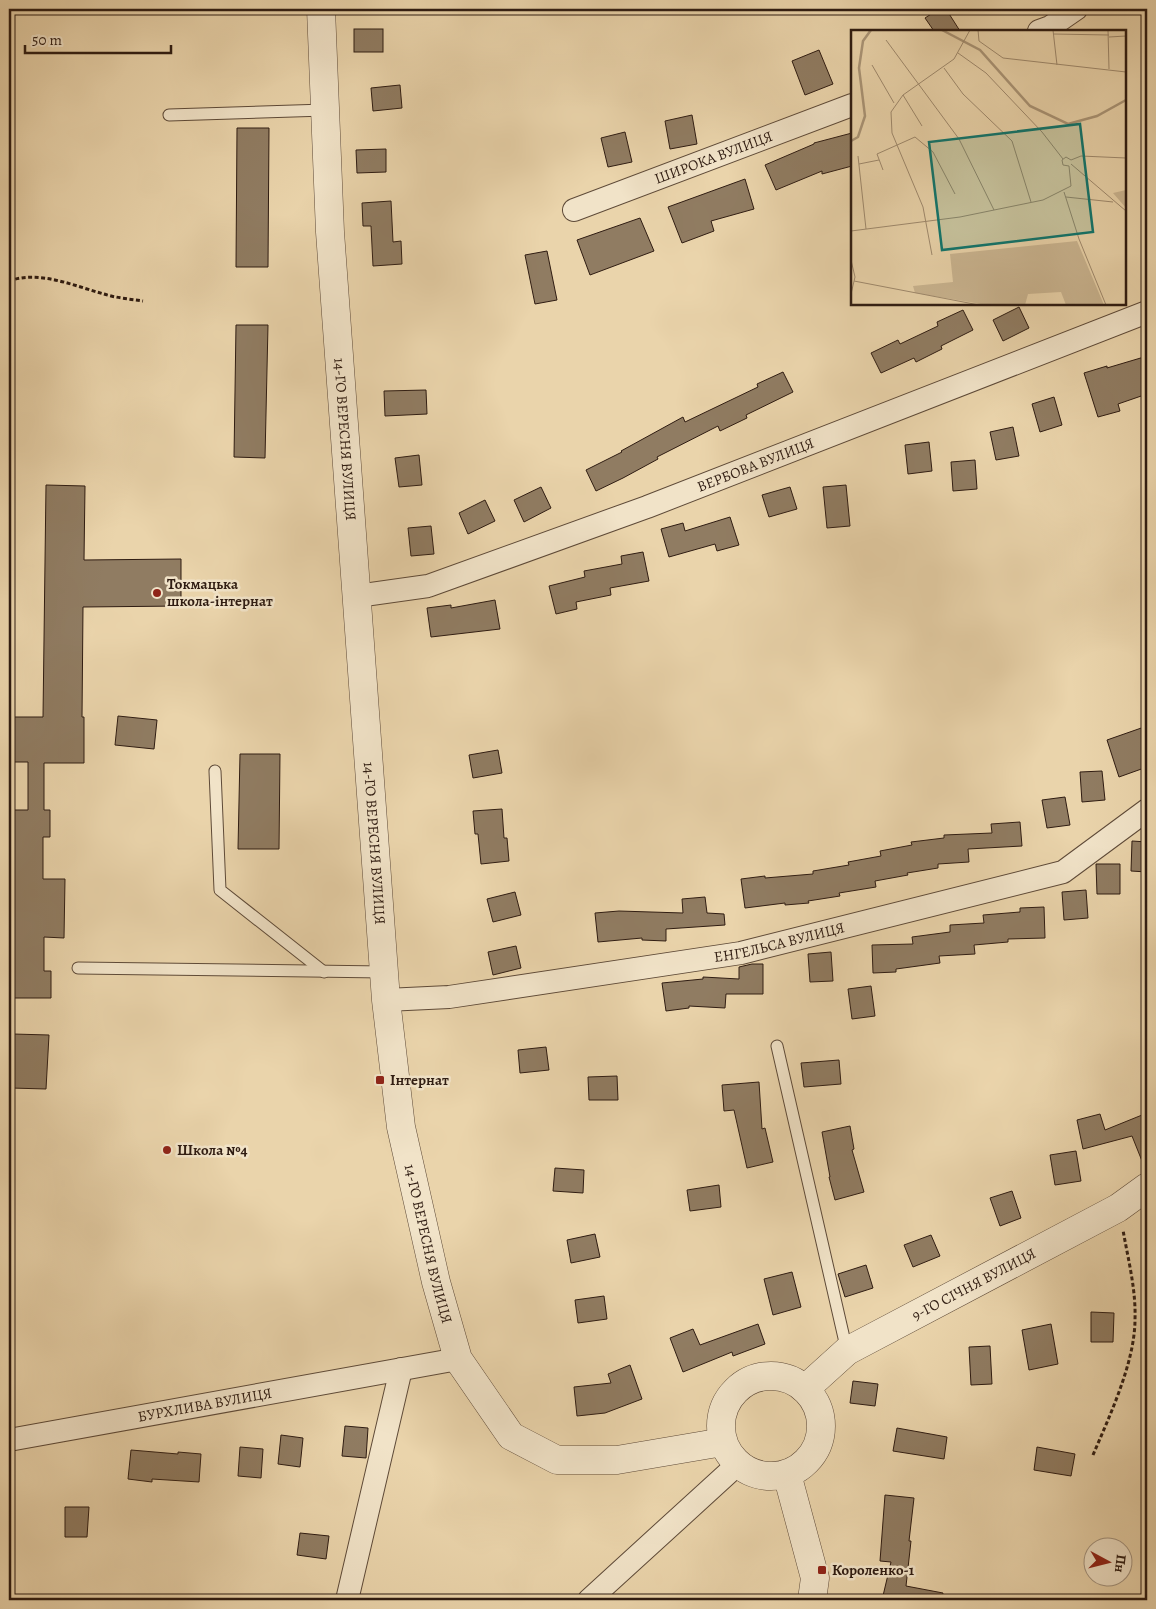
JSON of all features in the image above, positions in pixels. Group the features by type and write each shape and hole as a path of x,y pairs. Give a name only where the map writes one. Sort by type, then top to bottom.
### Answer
{"street":[{"name":"14-ГО ВЕРЕСНЯ ВУЛИЦЯ","path":"321,9 330,232 386,1000 401,1126 436,1282 458,1359 511,1436 557,1460 617,1460 731,1453"},
{"path":"1042,30 1076,9"},
{"name":"ШИРОКА ВУЛИЦЯ","path":"574,210 851,105"},
{"name":"ВЕРБОВА ВУЛИЦЯ","path":"358,596 428,586 647,508 1147,312"},
{"name":"ЕНГЕЛЬСА ВУЛИЦЯ","path":"386,1000 449,997 741,953 1063,872 1147,810"},
{"name":"9-ГО СІЧНЯ ВУЛИЦЯ","path":"805,1389 847,1351 1118,1208 1147,1187"},
{"name":"БУРХЛИВА ВУЛИЦЯ","path":"9,1440 458,1359"},
{"path":"347,1600 401,1370"},
{"path":"769,1376 788,1379 805,1389 819,1410 821,1423 816,1449 809,1460 787,1474 774,1477 749,1471 731,1453 721,1429 722,1416 734,1393 744,1384 756,1378 769,1376"},
{"path":"590,1600 731,1453"},
{"path":"787,1474 815,1578 812,1600"}],"lane":[{"path":"169,115 325,110"},
{"path":"215,771 220,890 324,972"},
{"path":"78,968 384,972"},
{"path":"777,1046 847,1351"}],"path":[{"path":"9,281 41,278 75,285 106,295 143,301"},
{"path":"1093,1455 1112,1411 1131,1352 1135,1319 1131,1270 1118,1208"}],"building":[{"path":"939,9 946,9 959,30 933,30 925,18"},
{"path":"354,29 383,29 383,52 354,52"},
{"path":"819,50 833,84 805,95 792,61"},
{"path":"400,85 402,108 373,111 371,88"},
{"path":"692,115 697,144 670,149 665,121"},
{"path":"237,128 269,128 268,267 236,267"},
{"path":"625,132 632,162 608,167 601,138"},
{"path":"851,133 851,166 822,174 822,171 776,190 765,165 814,143"},
{"path":"386,149 386,172 357,173 356,150"},
{"path":"745,179 754,209 711,221 714,231 682,243 668,207"},
{"path":"391,201 393,242 401,241 402,264 373,266 371,226 363,226 362,203"},
{"path":"640,218 654,251 590,275 577,240"},
{"path":"547,251 557,300 535,304 525,255"},
{"path":"1019,307 1029,328 1003,341 993,320"},
{"path":"963,310 973,330 941,346 942,349 916,362 914,358 881,373 871,353 898,340 900,344 938,326 937,322"},
{"path":"236,325 268,325 265,458 234,457"},
{"path":"1144,357 1147,366 1147,394 1118,404 1120,411 1098,417 1084,373"},
{"path":"783,372 793,392 746,415 747,418 720,431 718,426 596,491 586,470 683,417 685,422 758,387 757,384"},
{"path":"426,390 427,414 385,416 384,391"},
{"path":"1054,397 1062,425 1040,432 1032,404"},
{"path":"1013,427 1019,456 996,460 990,432"},
{"path":"929,442 932,471 908,474 905,445"},
{"path":"419,455 422,485 399,487 395,458"},
{"path":"975,460 977,489 953,491 951,462"},
{"path":"46,485 85,486 84,560 181,559 181,606 83,607 82,717 84,717 84,763 44,763 44,810 50,810 50,837 43,837 43,879 65,879 64,938 44,937 44,971 51,971 51,998 9,998 9,810 28,810 28,762 9,762 9,717 43,717"},
{"path":"846,485 850,526 827,528 823,487"},
{"path":"541,487 551,508 524,522 514,500"},
{"path":"790,487 797,509 769,517 762,495"},
{"path":"485,500 495,521 468,534 459,513"},
{"path":"730,517 739,545 717,551 715,544 669,557 661,529 683,523 685,531"},
{"path":"431,526 434,554 411,556 408,528"},
{"path":"643,552 649,581 610,588 611,595 576,602 577,609 556,614 549,586 585,577 584,571 622,564 621,556"},
{"path":"495,600 500,629 431,637 427,608 451,605 451,608"},
{"path":"118,716 157,720 154,749 115,745"},
{"path":"1147,726 1147,767 1119,777 1107,740"},
{"path":"498,750 502,773 473,778 469,755"},
{"path":"240,754 280,754 279,849 238,849"},
{"path":"1102,771 1105,800 1082,802 1080,772"},
{"path":"1065,797 1070,825 1047,828 1042,800"},
{"path":"502,809 504,838 507,838 509,861 481,864 478,834 475,834 473,811"},
{"path":"1020,822 1022,846 968,849 969,862 938,864 938,868 875,881 876,887 839,893 840,896 808,901 809,903 785,905 785,903 745,908 741,879 813,874 813,871 849,865 848,862 881,856 880,851 912,845 911,842 944,838 944,835 992,833 991,824"},
{"path":"1132,841 1147,842 1147,872 1131,871"},
{"path":"1096,864 1120,864 1120,894 1097,894"},
{"path":"1086,890 1088,918 1064,920 1062,892"},
{"path":"515,892 521,915 493,922 487,899"},
{"path":"705,897 707,913 724,914 725,925 666,929 666,941 642,940 642,938 598,942 595,913 619,911 683,913 682,899"},
{"path":"1044,907 1045,938 1008,939 1008,942 974,945 975,954 939,956 940,963 896,969 896,972 873,973 872,945 913,944 912,937 950,932 950,925 984,923 983,915 1020,912 1020,908"},
{"path":"516,946 521,968 493,975 488,952"},
{"path":"831,952 833,981 810,982 808,954"},
{"path":"763,964 763,994 726,994 725,1008 689,1006 689,1008 666,1011 662,983 703,979 703,977 739,979 739,967"},
{"path":"871,986 875,1016 852,1019 848,989"},
{"path":"13,1034 49,1035 46,1089 11,1088"},
{"path":"546,1047 549,1070 520,1073 518,1050"},
{"path":"839,1060 841,1084 804,1087 801,1063"},
{"path":"617,1076 618,1100 589,1100 588,1077"},
{"path":"759,1082 762,1129 765,1128 773,1162 747,1168 734,1110 724,1111 722,1085"},
{"path":"1147,1113 1147,1172 1132,1136 1083,1149 1077,1120 1100,1114 1105,1130"},
{"path":"850,1126 854,1149 852,1150 864,1192 835,1200 829,1177 822,1132"},
{"path":"1076,1151 1081,1181 1055,1185 1050,1155"},
{"path":"555,1168 584,1170 583,1193 553,1191"},
{"path":"719,1185 721,1207 690,1211 687,1190"},
{"path":"1012,1191 1021,1218 1000,1226 990,1198"},
{"path":"595,1234 600,1257 571,1263 567,1240"},
{"path":"931,1235 940,1256 913,1267 904,1245"},
{"path":"866,1265 873,1288 845,1297 838,1274"},
{"path":"792,1272 801,1307 773,1315 764,1279"},
{"path":"604,1296 607,1319 578,1323 575,1300"},
{"path":"1091,1312 1114,1313 1113,1342 1091,1342"},
{"path":"758,1324 765,1344 733,1356 732,1352 683,1372 670,1338 693,1329 700,1345"},
{"path":"1051,1324 1058,1364 1029,1370 1022,1330"},
{"path":"990,1346 992,1384 971,1385 969,1347"},
{"path":"630,1365 642,1399 605,1413 577,1416 574,1387 611,1383 608,1374"},
{"path":"853,1381 878,1384 875,1406 850,1403"},
{"path":"345,1426 368,1428 366,1458 342,1456"},
{"path":"897,1428 947,1437 944,1459 893,1451"},
{"path":"281,1435 303,1438 300,1467 278,1464"},
{"path":"240,1447 263,1449 261,1478 238,1476"},
{"path":"1037,1447 1075,1454 1071,1476 1034,1470"},
{"path":"131,1450 201,1454 199,1482 152,1479 152,1482 128,1479"},
{"path":"885,1495 914,1498 906,1586 943,1593 942,1600 882,1600 891,1562 880,1561"},
{"path":"65,1507 89,1507 87,1537 65,1537"},
{"path":"300,1533 329,1536 326,1559 297,1555"}],"place":[{"name":"Токмацька школа-інтернат","path":"157,593"},
{"name":"Інтернат","path":"380,1080"},
{"name":"Школа №4","path":"167,1150"},
{"name":"Короленко-1","path":"822,1570"}]}
